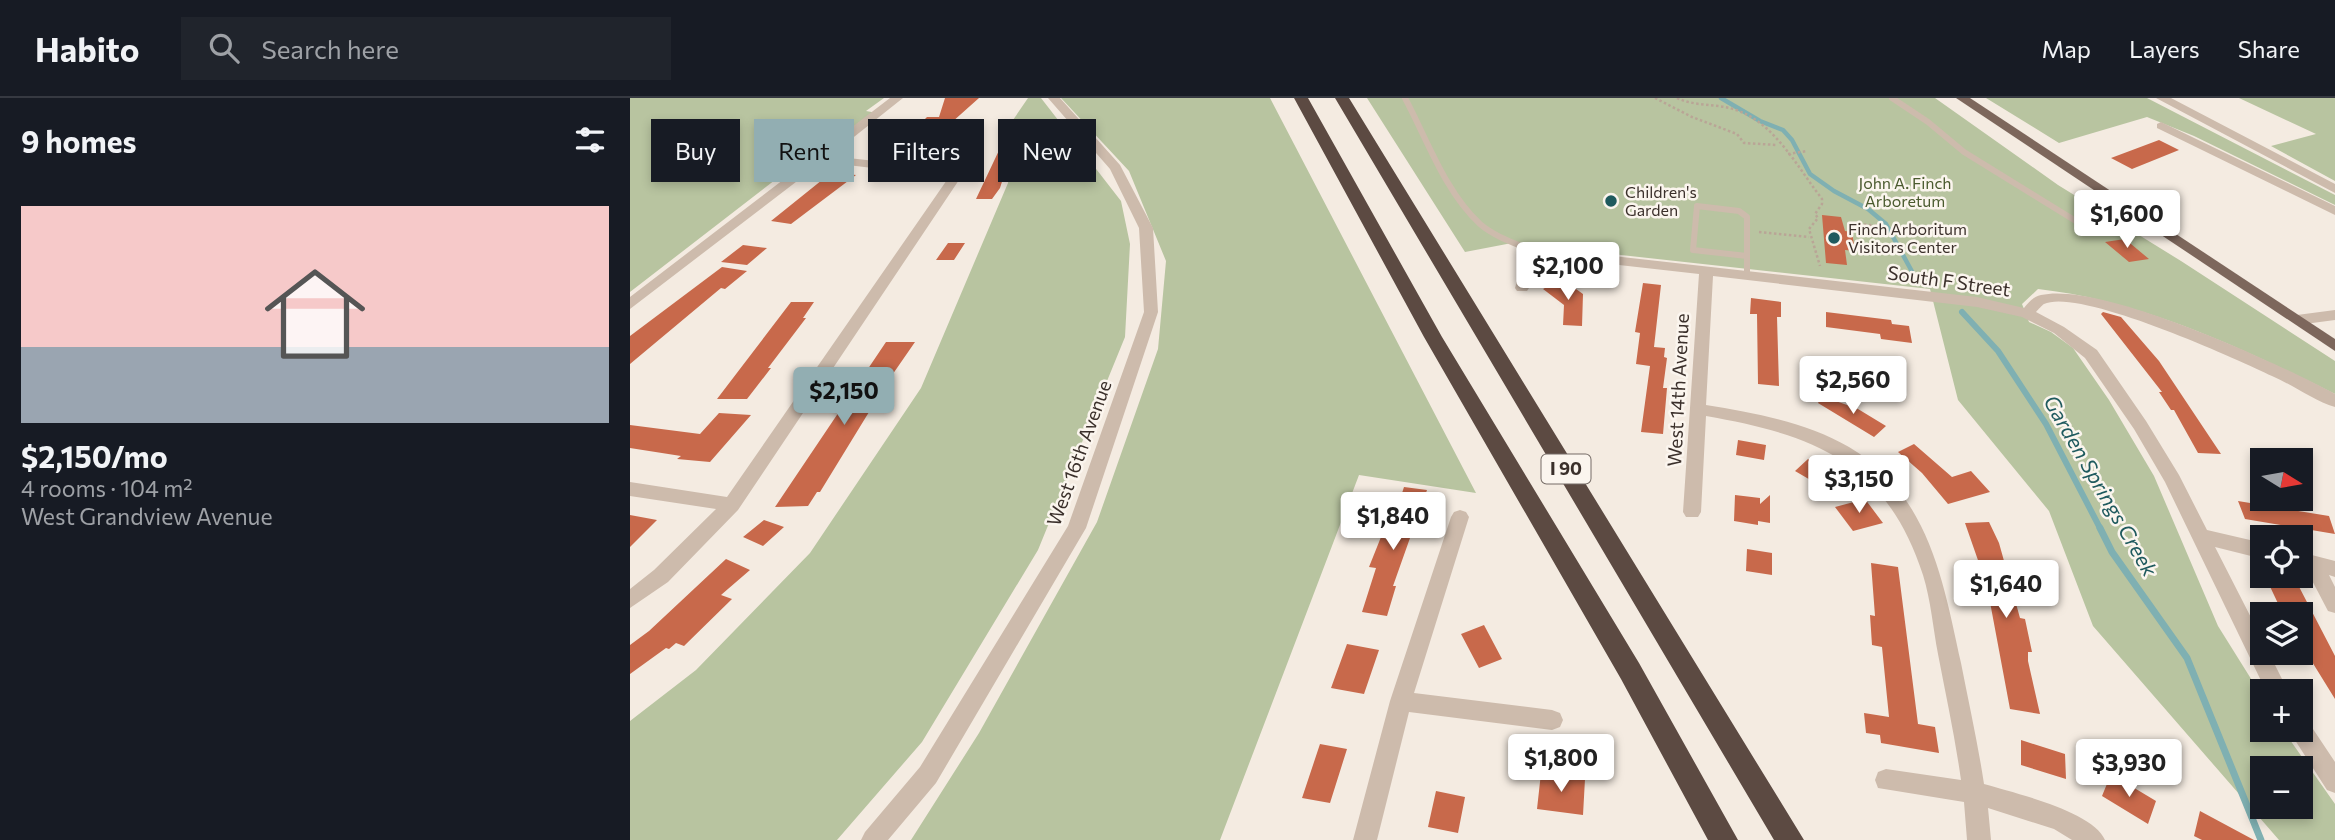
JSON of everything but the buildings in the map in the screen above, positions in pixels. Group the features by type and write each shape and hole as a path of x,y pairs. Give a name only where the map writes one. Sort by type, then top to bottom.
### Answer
{"highway":[{"name":"I 90","path":"1301,98 1433,337 1630,671 1724,840"},
{"name":"I 90","path":"1342,98 1790,840"}],"main road":[{"path":"1962,98 2335,346"}],"street":[{"path":"854,130 897,98"},
{"name":"West 16th Avenue","path":"873,840 928,775 1077,527 1151,312 1146,228 1116,169 1054,98"},
{"path":"2162,98 2335,188"},
{"path":"2161,126 2335,211"},
{"path":"630,600 661,576 732,505 957,174 854,162"},
{"path":"630,304 786,182"},
{"path":"1522,288 1533,251"},
{"name":"South F Street","path":"1533,251 1977,302 2027,313 2043,299 2068,297 2118,308 2269,368 2335,401"},
{"name":"West 14th Avenue","path":"1692,512 1706,271"},
{"path":"2027,313 2059,330 2091,354 2116,388 2167,469 2271,679"},
{"path":"2297,320 2335,316"},
{"path":"1698,409 1798,429 1835,446 1870,471 1910,518 1933,576 1976,793 1979,840"},
{"path":"630,489 732,505"},
{"path":"1364,840 1401,701 1460,517"},
{"path":"2198,535 2250,548"},
{"path":"2313,564 2335,569"},
{"path":"2313,571 2335,605"},
{"path":"1401,701 1552,720"},
{"path":"2309,742 2335,782"},
{"path":"1886,780 1976,793 2060,818 2094,840"}],"lane":[{"path":"1405,98 1465,207 1478,223 1496,235 1533,251"},
{"path":"1892,98 1928,122 1964,152 2092,230"},
{"path":"1747,256 1693,250 1697,206 1739,211 1747,217 1747,256 1747,276"}],"path":[{"path":"1655,98 1692,117 1737,134 1744,143 1771,143 1779,146"},
{"path":"1677,98 1740,111 1768,130 1822,199 1822,204 1815,214 1818,218 1809,229 1809,243 1819,256 1820,266"},
{"path":"1787,155 1807,151"},
{"path":"1858,224 1878,226"},
{"path":"1765,232 1809,237"}],"green space":[{"path":"630,98 884,98 866,111 877,113 854,127 854,119 754,119 754,182 772,182 630,292"},
{"path":"1028,98 1041,98 1057,119 1014,119"},
{"path":"1061,98 1270,98 1476,493 1359,475 1220,840 911,840 979,733 1097,522 1158,349 1166,261 1129,171 1096,136 1096,119 1081,119"},
{"name":"John A. Finch Arboretum","path":"1367,98 1935,98 2058,185 2335,361 2335,394 2228,344 2154,315 2116,304 2038,289 2022,304 2029,322 2051,332 2073,348 2109,400 2154,476 2218,626 2251,679 2250,742 2291,742 2301,756 2250,756 2250,807 2093,626 2049,511 1958,400 1930,289 1512,243 1465,252"},
{"path":"1986,98 2147,98 2335,195 2335,205 2194,136 2147,117 2059,143"},
{"path":"2239,98 2335,98 2335,181 2271,146 2316,134"},
{"path":"1096,169 1121,201 1130,244 1125,337 1038,550 922,742 837,840 630,840 630,721 696,670 810,553 921,388 1008,183 1096,182"},
{"name":"John A. Finch Arboretum","path":"2313,773 2335,804 2335,840 2279,840 2261,819 2313,819"}],"waterway":[{"name":"Garden Springs Creek","path":"1721,98 1760,121 1783,130 1792,140 1810,174 1834,191 1868,209 1886,224 1915,277"},
{"name":"Garden Springs Creek","path":"1962,312 1998,351 2046,424 2101,530"},
{"name":"Garden Springs Creek","path":"2101,530 2112,552 2187,658 2261,840"}],"place":[{"name":"Children's Garden","path":"1611,201"},
{"name":"Finch Arboritum Visitors Center","path":"1834,238"}]}
